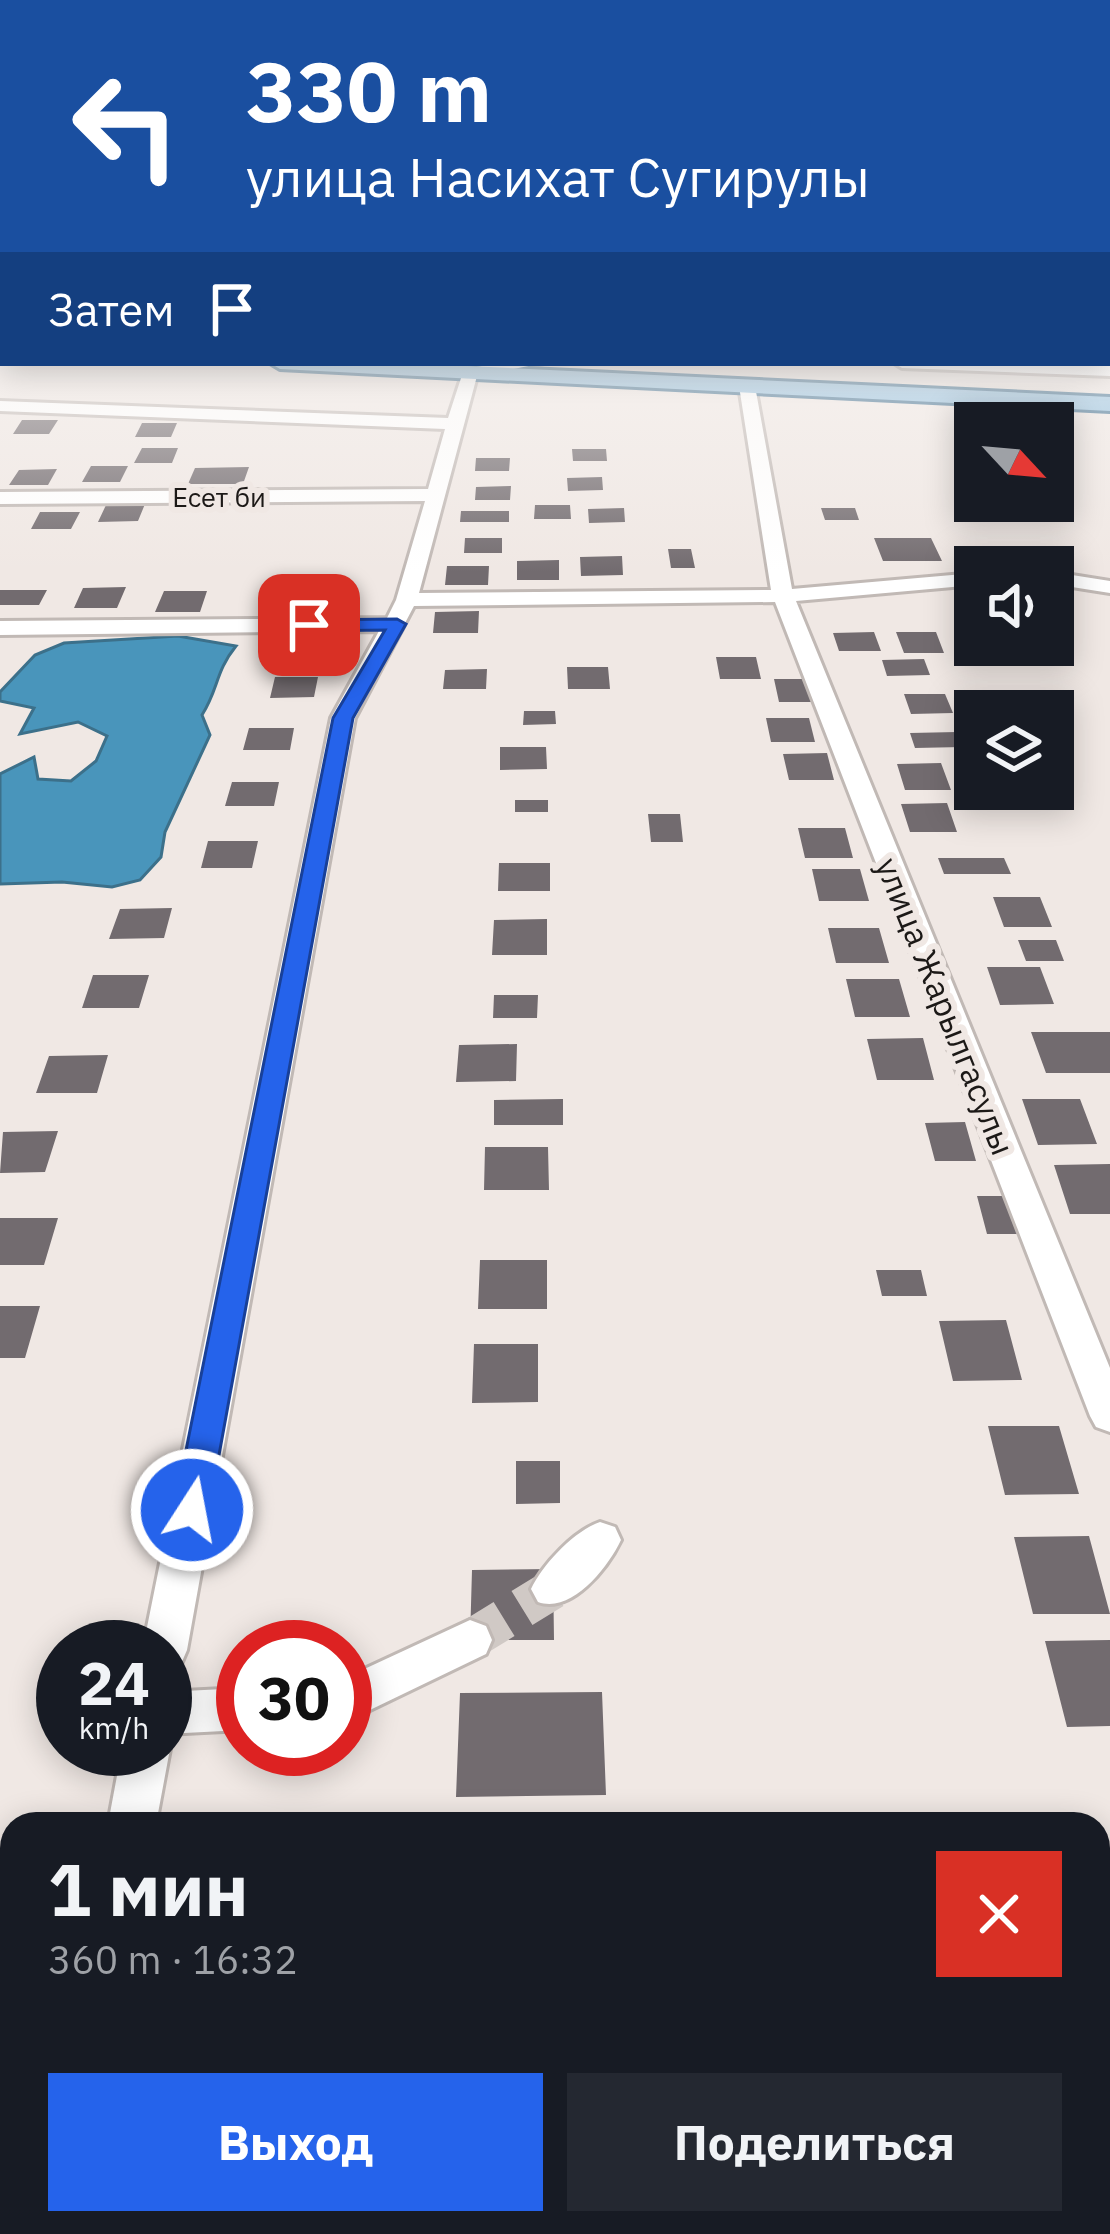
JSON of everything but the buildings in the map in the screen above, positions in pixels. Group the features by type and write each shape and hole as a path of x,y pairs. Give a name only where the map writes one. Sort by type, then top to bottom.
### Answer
{"main road":[{"path":"337,366 1110,404"}],"street":[{"path":"171,1620 343,718 402,612 470,373 516,366"},
{"path":"1012,366 1039,401"},
{"path":"1028,366 1110,371"},
{"name":"улица Жарылгасулы","path":"747,386 783,596 1110,1416"},
{"path":"0,406 456,424"},
{"name":"Есет би","path":"0,498 437,495"},
{"path":"0,628 783,596 954,580"},
{"path":"1074,581 1110,587"},
{"path":"553,1589 600,1540"},
{"path":"372,1689 470,1640"},
{"path":"134,1812 141,1776"}],"water":[{"path":"178,636 236,646 202,715 210,735 165,832 161,857 140,880 112,887 62,882 0,884 0,774 34,757 38,779 71,781 96,761 107,736 78,722 20,734 34,708 0,701 0,692 35,655 64,643"}],"tunnel":[{"path":"470,1640 553,1589"}],"route":[{"path":"192,1510 343,718 397,624 309,625"}]}
